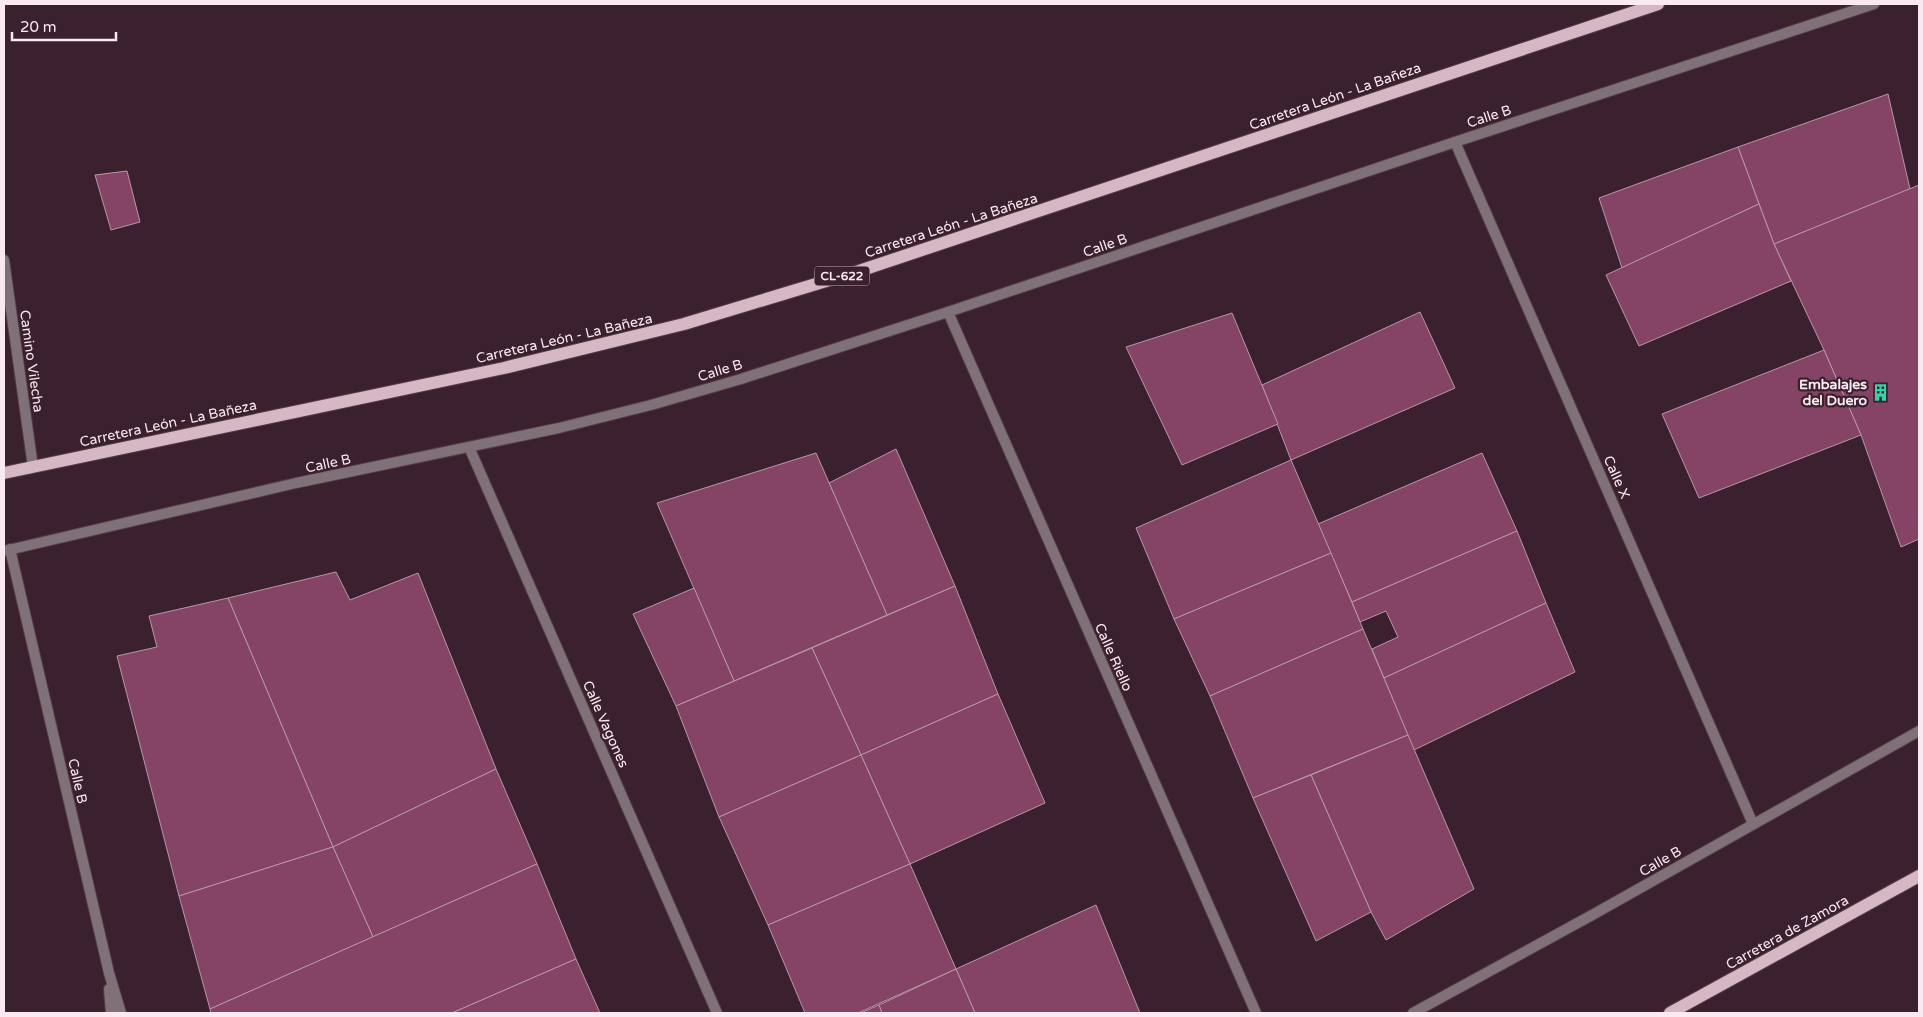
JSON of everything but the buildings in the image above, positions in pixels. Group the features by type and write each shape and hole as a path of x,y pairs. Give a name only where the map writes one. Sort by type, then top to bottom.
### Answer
{"main road":[{"name":"Carretera León - La Bañeza","path":"4,473 504,368 684,324 859,271 1658,4"},
{"name":"Carretera de Zamora","path":"1670,1013 1919,876"}],"street":[{"name":"Calle B","path":"121,1013 109,973 7,550 296,483 559,428 651,405 740,379 948,312 1874,4"},
{"name":"Calle X","path":"1455,142 1753,824"},
{"name":"Camino Vilecha","path":"4,260 32,467"},
{"name":"Calle Riello","path":"948,312 1256,1013"},
{"name":"Calle Vagones","path":"470,447 717,1013"},
{"name":"Calle B","path":"1412,1013 1594,914 1919,731"},
{"path":"109,973 111,1013"}],"place":[{"name":"Embalajes del Duero","path":"1881,392"}]}
